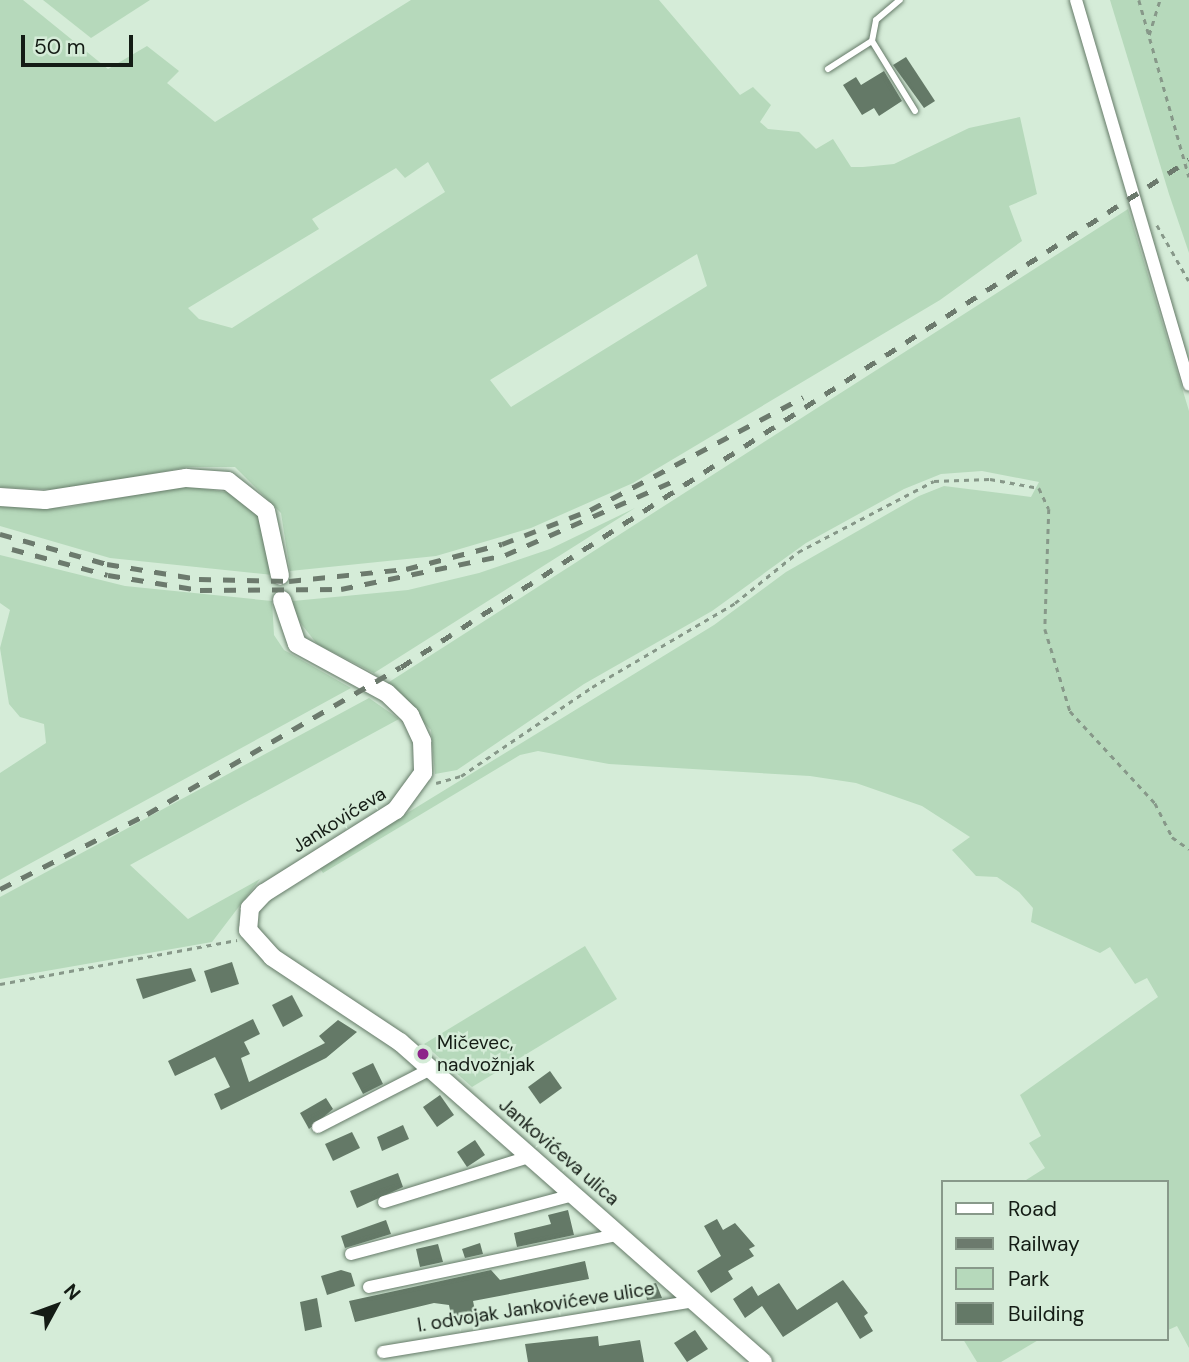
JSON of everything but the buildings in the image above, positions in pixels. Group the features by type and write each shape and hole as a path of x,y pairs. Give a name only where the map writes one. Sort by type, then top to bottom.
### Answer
{"main road":[{"path":"0,497 45,500 186,478 228,481 266,511 280,576"},
{"path":"282,600 298,644 387,693 420,732 424,763 417,789"},
{"name":"Jankovićeva","path":"252,936 247,917 264,893 396,810 417,789"},
{"name":"Jankovićeva ulica","path":"252,936 272,957 431,1069 576,1194 763,1362"}],"street":[{"path":"1076,0 1189,385"},
{"path":"318,1127 431,1069"},
{"path":"384,1202 532,1156"},
{"path":"351,1254 576,1194"},
{"path":"369,1287 620,1234"},
{"name":"I. odvojak Jankovićeve ulice","path":"383,1352 696,1301"}],"lane":[{"path":"900,0 876,20 873,41 915,111"},
{"path":"828,69 873,41"}],"path":[{"path":"1139,0 1189,177"},
{"path":"1149,35 1160,0"},
{"path":"1137,206 1156,224 1189,281"},
{"path":"417,789 460,776 592,687 736,603 831,534 934,481 990,479 1039,488 1049,509 1045,629 1070,712 1155,803 1172,837 1189,849"},
{"path":"0,984 132,964 252,936"}],"green space":[{"path":"0,0 23,0 108,69 147,46 179,71 167,83 215,122 411,0 659,0 740,95 753,87 771,105 760,122 768,129 799,132 816,149 833,139 851,167 894,164 969,128 1020,117 1037,194 1009,206 1022,241 940,300 633,483 531,528 436,556 290,571 281,513 235,467 188,467 64,490 0,487","holes":["428,162 445,192 232,328 199,319 188,308 319,229 312,219 396,168 405,178","697,254 707,286 511,407 490,380"]},
{"path":"43,0 150,0 91,38"},
{"path":"1110,0 1189,0 1189,253 1169,194"},
{"path":"1128,209 1189,411 1189,1348 1177,1326 1168,1330 1168,1180 1026,1180 1045,1168 1029,1143 1041,1136 1020,1095 1158,997 1147,978 1135,984 1110,947 1100,953 1031,922 1033,908 1019,892 997,877 976,876 952,850 970,837 922,806 856,783 810,776 609,764 538,751 520,755 323,873 319,867 714,625 786,572 919,496 944,486 1031,497 1039,482 982,471 941,474 904,489 806,543 712,611 584,684 457,770 435,774 431,730 386,684"},
{"path":"183,486 233,493 258,516 273,575 110,558 0,526 0,505 65,508"},
{"path":"635,508 374,673 317,644 292,612 293,601 408,590 479,573 550,549"},
{"path":"0,555 125,586 272,601 274,635 284,650 351,688 0,880 0,773 46,743 44,724 20,717 9,704 0,648 10,610 0,603"},
{"path":"369,698 399,719 130,865 188,919 260,879 212,942 0,979 0,897"},
{"path":"585,946 617,999 472,1087 424,1044"},
{"path":"964,1341 1037,1341 1001,1362 977,1362"}],"railway":[{"path":"0,889 147,814 401,667 1189,160"},
{"path":"0,534 107,564 199,579 289,581 406,569 502,544 590,510 803,397"},
{"path":"12,549 108,575 200,590 341,589 505,555 676,480"}],"place":[{"name":"Mičevec, nadvožnjak","path":"423,1054"}]}
